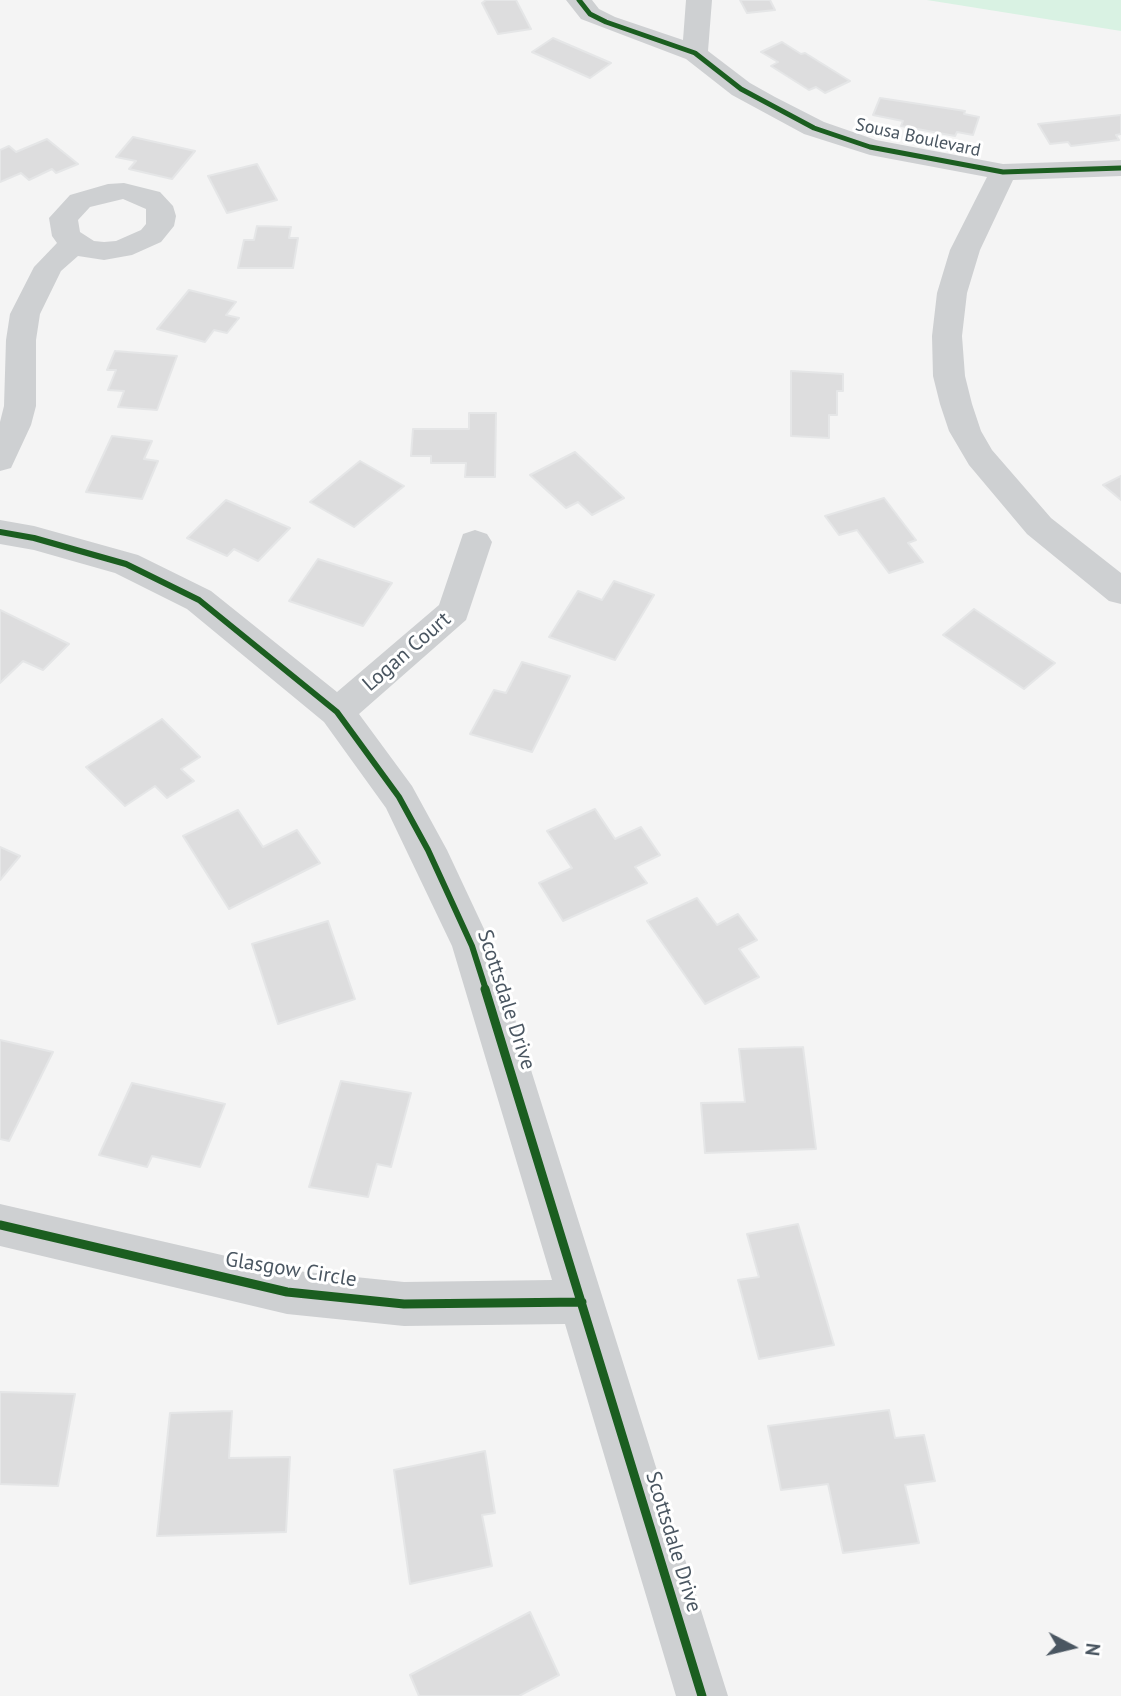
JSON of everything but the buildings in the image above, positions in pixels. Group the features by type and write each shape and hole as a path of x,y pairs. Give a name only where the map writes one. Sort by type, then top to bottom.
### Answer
{"street":[{"name":"Sousa Boulevard","path":"579,0 590,14 606,22 695,53 741,89 814,128 870,147 1003,172 1121,168"},
{"path":"695,53 699,0"},
{"path":"1003,172 965,250 952,293 947,336 949,376 956,404 980,457 1007,491 1039,526 1121,592"},
{"path":"0,460 20,406 25,314 49,267 73,244"},
{"name":"Scottsdale Drive","path":"0,532 34,538 126,564 200,600 337,712 399,797 428,850 472,946 702,1696"},
{"name":"Logan Court","path":"337,712 454,611 475,542"},
{"name":"Glasgow Circle","path":"0,1225 287,1292 404,1304 582,1302"}],"green space":[{"path":"927,0 1121,0 1121,31"}],"cycle path":[{"path":"579,0 590,14 606,22 695,53 741,89 814,128 870,147 1003,172 1121,168"},
{"path":"0,532 34,538 126,564 199,600 337,712 399,797 428,850 472,946 702,1696"},
{"path":"0,1225 287,1292 404,1304 582,1302"}]}
